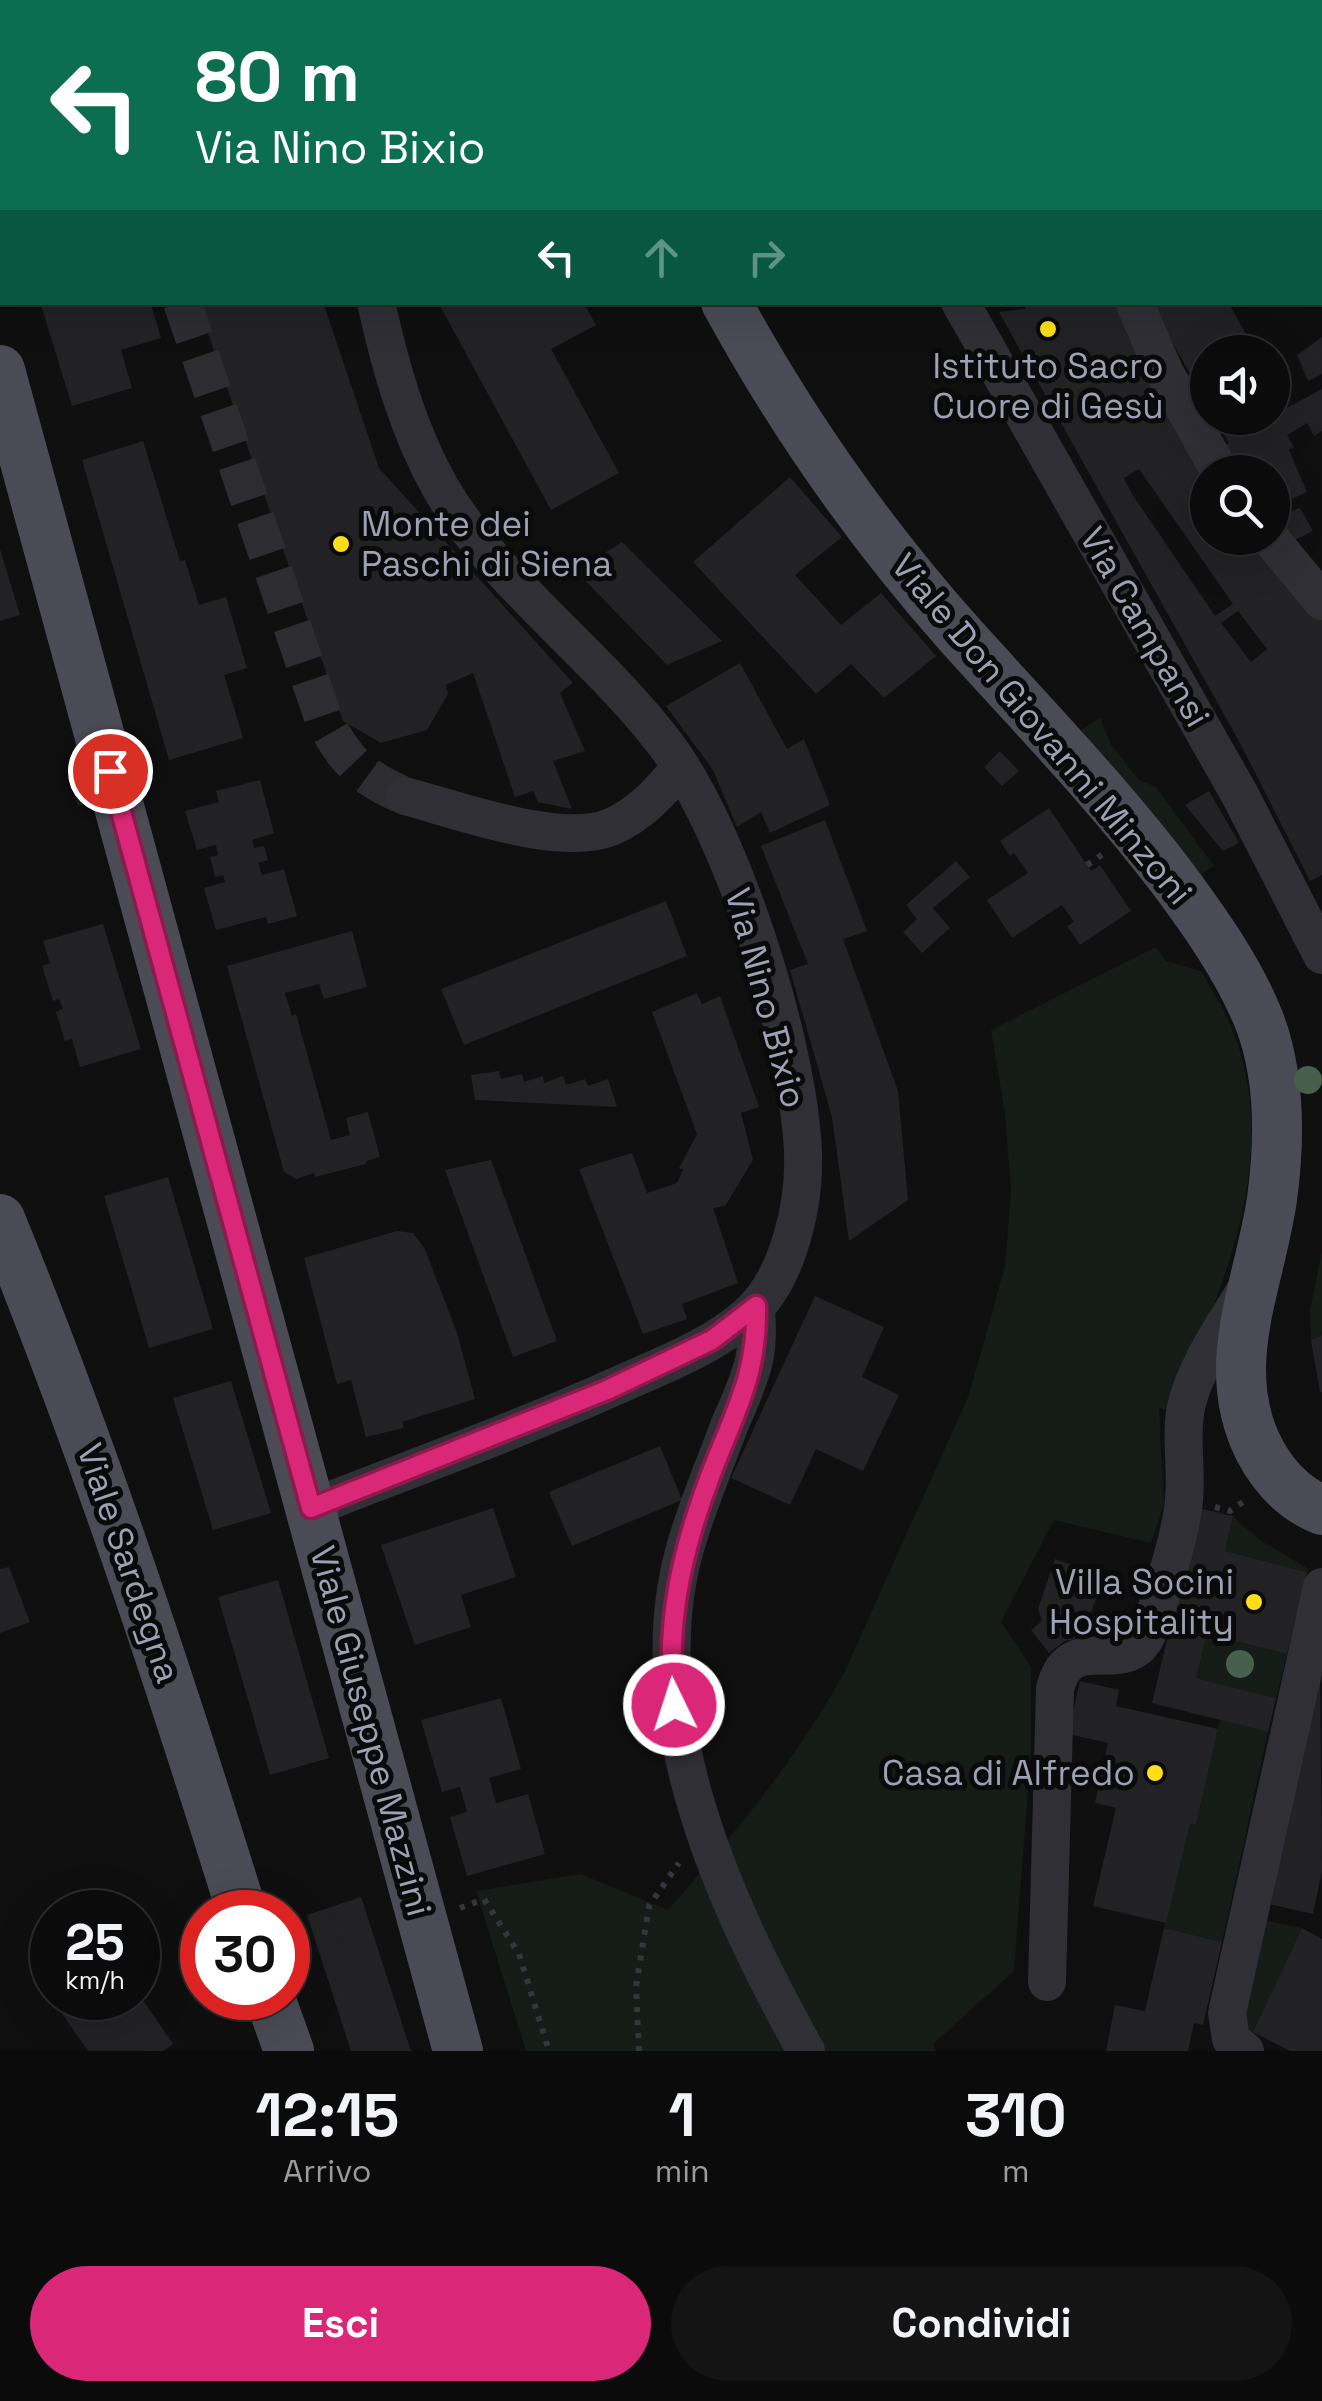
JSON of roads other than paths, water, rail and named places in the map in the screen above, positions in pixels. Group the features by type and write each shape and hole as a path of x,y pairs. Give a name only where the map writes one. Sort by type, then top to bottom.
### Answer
{"main road":[{"name":"Viale Don Giovanni Minzoni","path":"728,305 796,420 872,527 961,636 1119,810 1187,898 1238,978 1265,1039 1276,1103 1274,1174 1259,1268 1242,1336 1240,1380 1248,1426 1269,1468 1294,1494 1322,1510"},
{"name":"Viale Giuseppe Mazzini","path":"0,370 458,2051"},
{"name":"Viale Sardegna","path":"0,1219 144,1602 235,1890"},
{"path":"1240,1380 1234,1438 1244,1474 1270,1507 1322,1543"},
{"path":"278,2020 289,2051"}],"street":[{"name":"Via Nino Bixio","path":"311,1508 607,1390 712,1340 756,1306 790,1246 798,1216 803,1152 784,1037 759,951 736,883 697,793 652,728 474,535 441,489 404,406 377,305"},
{"name":"Via Campansi","path":"962,305 1200,722 1322,955"},
{"path":"1135,305 1165,373 1211,455"},
{"path":"1284,555 1322,601"},
{"path":"405,796 518,825 578,835 614,826 642,808 682,767"},
{"path":"1046,1982 1054,1689 1064,1667 1083,1655 1128,1654 1146,1636 1184,1506 1184,1426 1189,1398 1198,1372 1259,1268"},
{"path":"756,1306 756,1348 751,1373 686,1546 670,1652 674,1705 711,1845 748,1939 806,2051"},
{"path":"1246,2051 1230,2039 1227,2013 1322,1587"}],"tunnel":[{"path":"183,305 324,720 356,766 405,796"}],"place":[{"name":"Istituto Sacro Cuore di Gesù","path":"1048,329"},
{"name":"Monte dei Paschi di Siena","path":"341,544"},
{"name":"Villa Socini Hospitality","path":"1254,1602"},
{"name":"Casa di Alfredo","path":"1155,1773"}]}
